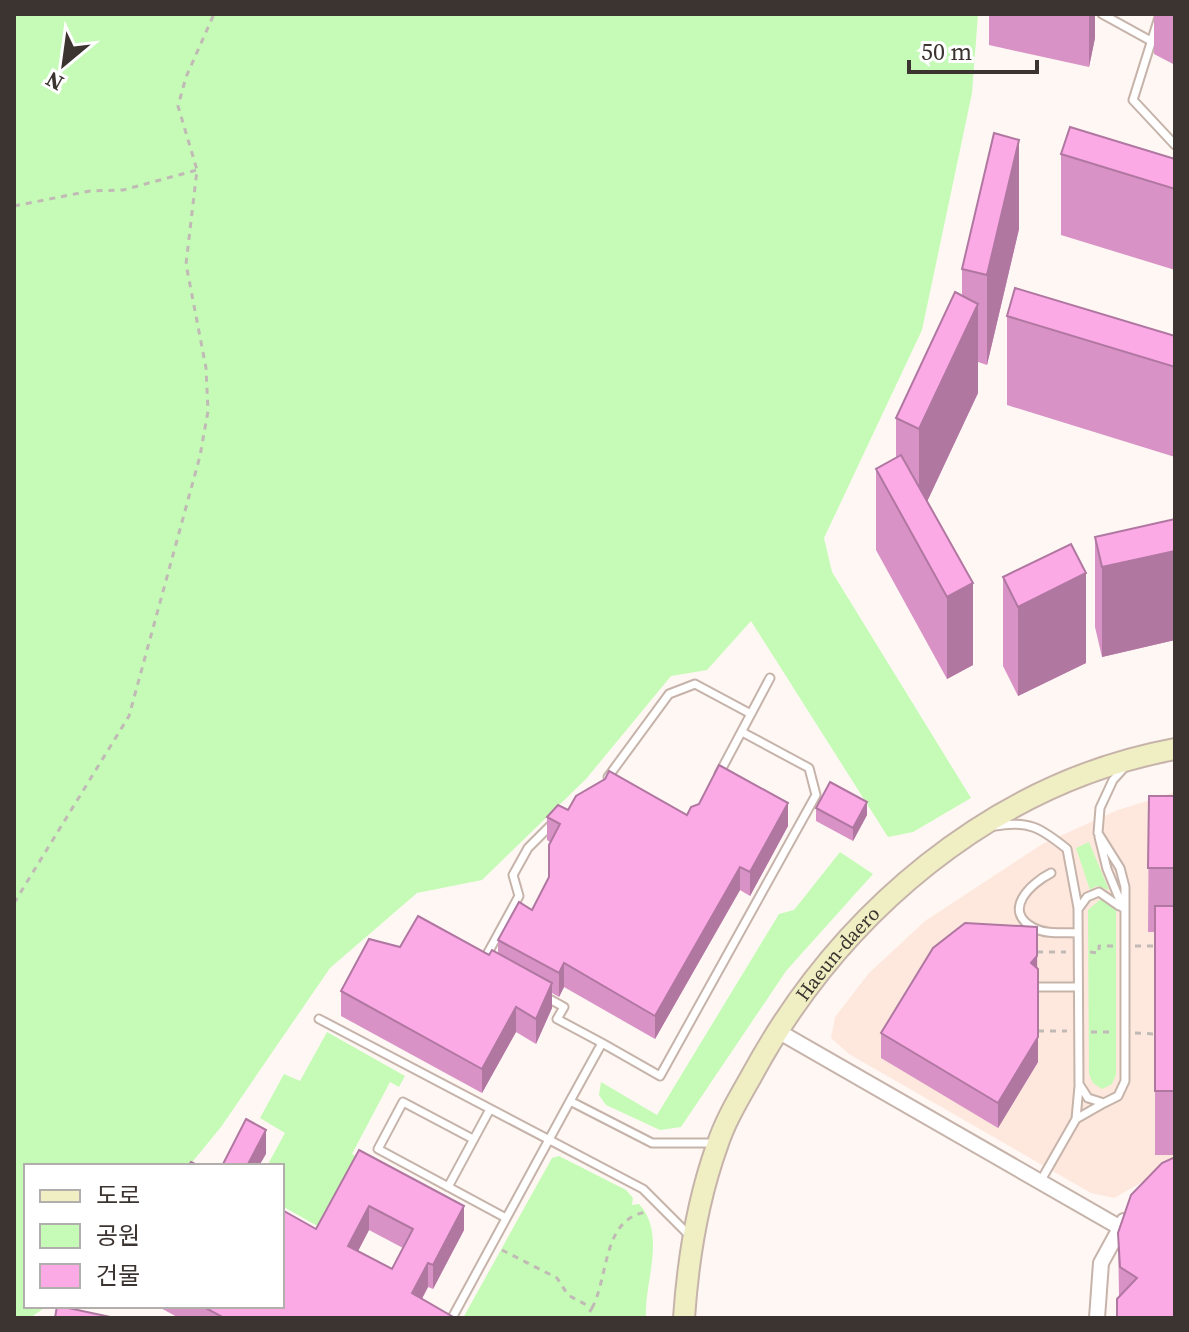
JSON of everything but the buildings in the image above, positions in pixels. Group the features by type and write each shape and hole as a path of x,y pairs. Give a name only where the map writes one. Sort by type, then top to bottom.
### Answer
{"main road":[{"name":"Haeun-daero","path":"684,1318 692,1238 717,1143 776,1030 817,974 893,893 970,832 1049,787 1134,757 1175,749"}],"street":[{"path":"776,1030 1119,1227"},
{"path":"1097,1318 1101,1263 1119,1227 1134,1207"}],"lane":[{"path":"1102,14 1151,41"},
{"path":"1160,14 1133,100 1175,145"},
{"path":"714,785 770,678"},
{"path":"596,788 607,779 669,694 695,684 751,714"},
{"path":"537,992 564,1007 557,1019 660,1076 816,795 809,768 742,732"},
{"path":"1124,910 1107,869 1098,833 1100,808 1106,794 1113,780 1134,757"},
{"path":"607,779 619,786"},
{"path":"496,970 482,962 519,896 513,875 528,848 564,813"},
{"path":"970,832 1020,821 1047,834 1067,849 1078,908 1079,1084 1076,1119 1040,1182"},
{"path":"1076,1119 1118,1096 1125,1081 1124,910 1120,868 1098,833"},
{"path":"1051,873 1027,888 1021,897 1020,909 1026,923 1036,930 1078,933"},
{"path":"1078,908 1087,897 1099,892 1124,910"},
{"path":"1037,987 1078,987"},
{"path":"319,1019 489,1111 643,1189 692,1238"},
{"path":"452,1318 602,1043"},
{"path":"1079,1084 1088,1098 1104,1103"},
{"path":"570,1101 652,1143 717,1143"},
{"path":"473,1139 403,1102 378,1149 506,1218"},
{"path":"448,1187 489,1111"}],"path":[{"path":"14,903 129,716 200,456 208,411 206,368 186,264 197,170 178,106 214,14"},
{"path":"14,206 90,191 123,190 197,170"},
{"path":"1037,952 1099,953 1099,946 1162,946"},
{"path":"1038,1031 1155,1034"},
{"path":"586,1318 603,1289 612,1240 622,1224 659,1204"},
{"path":"491,1245 557,1278 568,1295 592,1308"}],"shaded area":[{"path":"1175,792 1175,1170 1146,1180 1114,1198 1091,1193 849,1054 831,1038 835,1017 869,973 925,921 1044,843 1118,810"}],"green space":[{"path":"14,14 978,14 972,93 922,330 824,538 832,572 971,798 913,832 888,837 751,621 707,670 671,676 586,779 482,880 417,893 330,968 221,1127 191,1164 24,1164 24,1308 44,1308 30,1318 14,1318"},
{"path":"1089,842 1109,890 1096,886 1090,890 1076,848"},
{"path":"840,852 873,874 786,971 681,1127 660,1130 606,1105 599,1095 601,1082 657,1115 779,914 794,910"},
{"path":"1101,899 1116,909 1116,1075 1112,1084 1102,1089 1093,1083 1089,1074 1088,910"},
{"path":"327,1032 405,1076 399,1087 390,1082 352,1154 359,1158 321,1228 284,1207 284,1164 268,1164 285,1133 260,1118 284,1074 300,1081"},
{"path":"559,1156 626,1190 633,1198 632,1205 639,1204 647,1216 653,1244 646,1318 463,1318 552,1158"}]}
